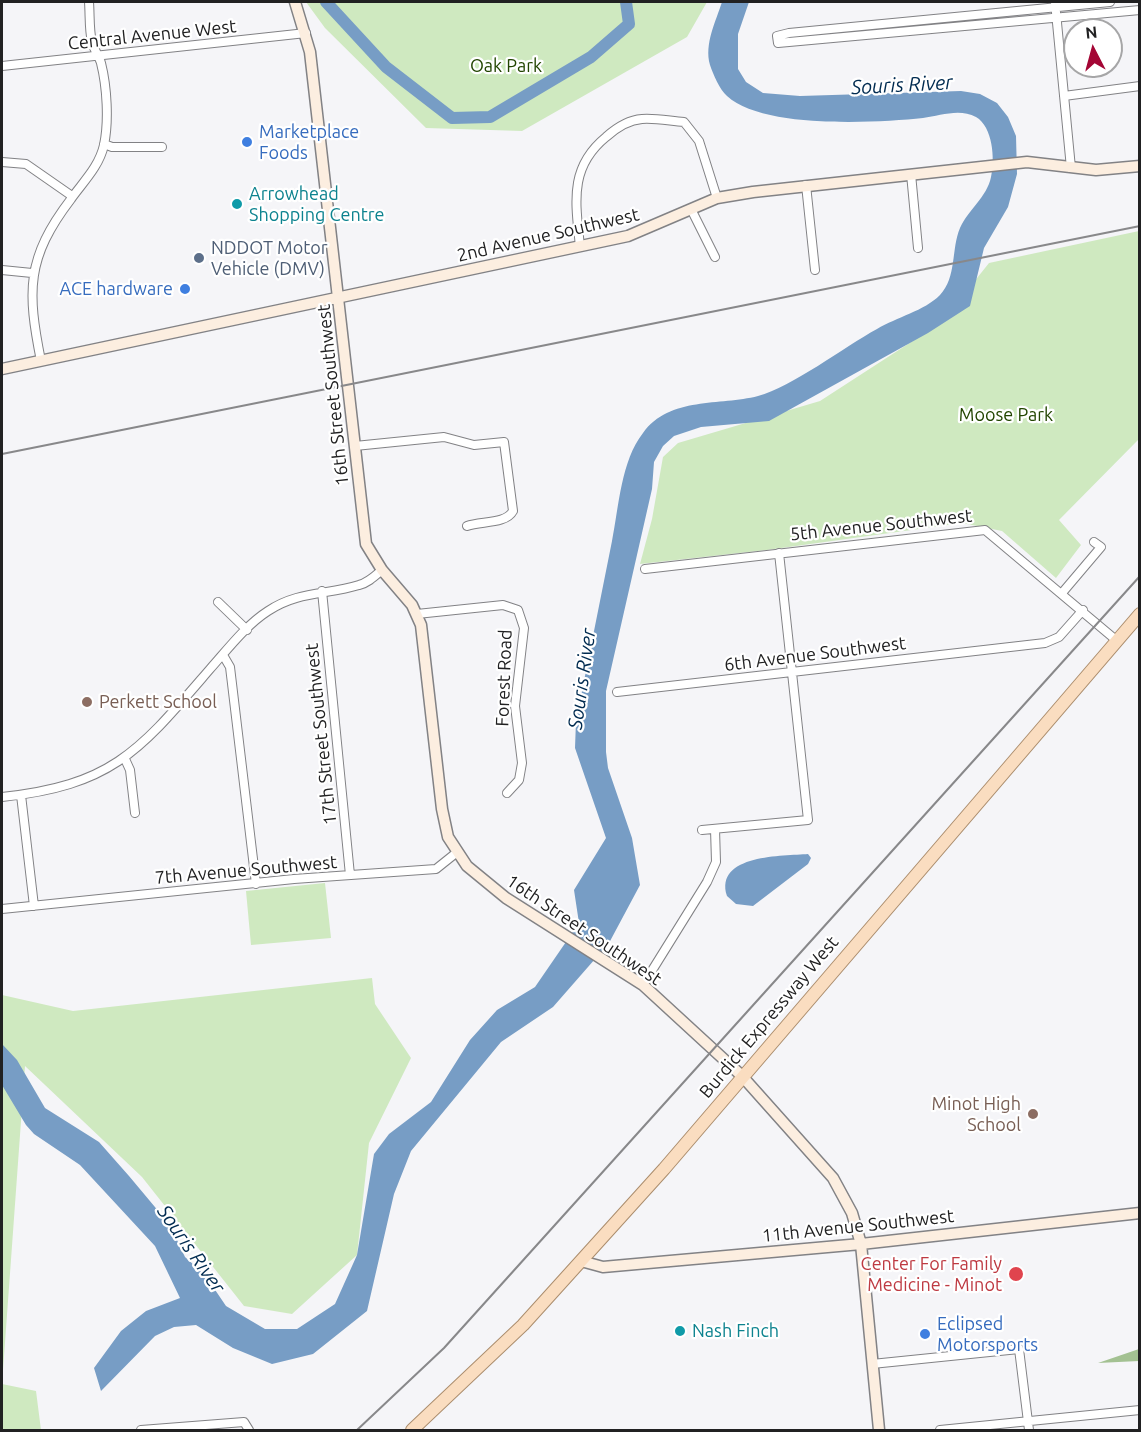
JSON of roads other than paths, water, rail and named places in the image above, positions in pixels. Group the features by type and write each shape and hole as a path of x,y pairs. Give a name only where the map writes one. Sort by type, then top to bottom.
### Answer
{"main road":[{"name":"Burdick Expressway West","path":"417,1429 523,1325 664,1169 1140,614"}],"street":[{"path":"41,361 31,314 32,273 40,249 72,196 91,174 104,144 106,110 98,56 92,43 89,2"},
{"name":"16th Street Southwest","path":"295,2 306,33 366,544 382,570"},
{"path":"1110,2 1055,5 777,36 778,43 1140,10"},
{"path":"1055,5 1071,168"},
{"name":"Central Avenue West","path":"2,66 306,33"},
{"path":"1064,96 1140,86"},
{"path":"580,248 577,178 582,163 600,142 618,127 641,119 684,122 699,141 717,198"},
{"path":"104,144 112,147 162,147"},
{"path":"2,162 26,164 72,196"},
{"name":"2nd Avenue Southwest","path":"2,369 580,248 628,236 717,198 806,185 1027,162 1096,170 1140,166"},
{"path":"911,174 918,248"},
{"path":"806,185 815,270"},
{"path":"691,209 715,257"},
{"path":"2,270 32,273"},
{"path":"355,446 444,437 474,444 504,442 513,511 510,516 467,526"},
{"name":"5th Avenue Southwest","path":"645,569 985,530 1116,640"},
{"path":"1062,593 1101,547 1094,542"},
{"path":"702,830 808,820 779,553"},
{"path":"2,797 76,784 125,759 145,742 247,630 268,611 298,597 359,585 382,570 405,594 417,614"},
{"name":"17th Street Southwest","path":"322,591 350,875"},
{"path":"218,602 247,630"},
{"name":"Forest Road","path":"417,614 503,605 518,610 524,628 515,706 522,763 519,780 507,793"},
{"name":"6th Avenue Southwest","path":"617,692 1054,641 1083,610"},
{"name":"16th Street Southwest","path":"417,614 424,639 442,809 448,837 456,854 506,898 643,986 742,1076 833,1178 852,1213 861,1244 879,1431"},
{"path":"223,655 230,667 256,884"},
{"path":"125,759 130,770 135,813"},
{"path":"21,795 34,906"},
{"path":"643,986 707,882 716,862 715,829"},
{"name":"7th Avenue Southwest","path":"2,909 436,868 456,854"},
{"name":"11th Avenue Southwest","path":"581,1261 603,1267 861,1244 1140,1213"},
{"path":"872,1364 1019,1349 1029,1431"},
{"path":"940,1430 1140,1410"},
{"path":"141,1430 244,1422 249,1431"}],"water":[{"path":"722,2 749,2 738,34 738,69 746,82 763,93 800,96 961,91 980,94 997,103 1008,117 1016,136 1017,174 1008,207 984,248 970,306 928,333 769,421 701,427 674,436 663,446 654,462 652,489 606,691 608,768 632,838 640,885 609,943 553,1007 501,1042 411,1151 394,1194 367,1311 313,1354 272,1364 233,1348 196,1325 174,1327 155,1336 101,1391 94,1368 121,1331 146,1311 180,1298 155,1246 80,1165 34,1134 26,1125 2,1085 2,1044 17,1060 45,1108 99,1142 129,1176 170,1225 185,1257 205,1275 226,1306 265,1329 297,1329 335,1304 357,1255 374,1154 389,1134 431,1102 470,1040 497,1010 535,987 579,923 574,890 606,838 575,748 576,721 625,470 636,444 654,421 667,413 696,404 758,396 786,384 877,329 934,301 949,280 960,228 986,191 991,177 993,161 991,144 982,122 970,114 963,113 902,120 820,121 792,119 744,107 724,93 710,65 708,49"},
{"path":"808,854 811,858 808,864 753,906 736,904 727,896 726,882 731,872 741,865 768,857"}],"waterway":[{"path":"326,2 386,67 452,118 490,117 591,57 629,24 626,2"}],"railway":[{"path":"2,454 1140,226"},
{"path":"357,1430 444,1348 1140,576"}],"place":[{"name":"Marketplace Foods","path":"247,142"},
{"name":"Arrowhead Shopping Centre","path":"237,204"},
{"name":"NDDOT Motor Vehicle (DMV)","path":"199,258"},
{"name":"ACE hardware","path":"185,289"},
{"name":"Perkett School","path":"87,702"},
{"name":"Minot High School","path":"1033,1114"},
{"name":"Center For Family Medicine - Minot","path":"1016,1274"},
{"name":"Nash Finch","path":"680,1331"},
{"name":"Eclipsed Motorsports","path":"925,1334"}],"park label":[{"name":"Oak Park","path":"506,66"},
{"name":"Moose Park","path":"1006,415"}],"water label":[{"name":"Souris River","path":"902,85"},
{"name":"Souris River","path":"582,679"},
{"name":"Souris River","path":"191,1249"}]}
